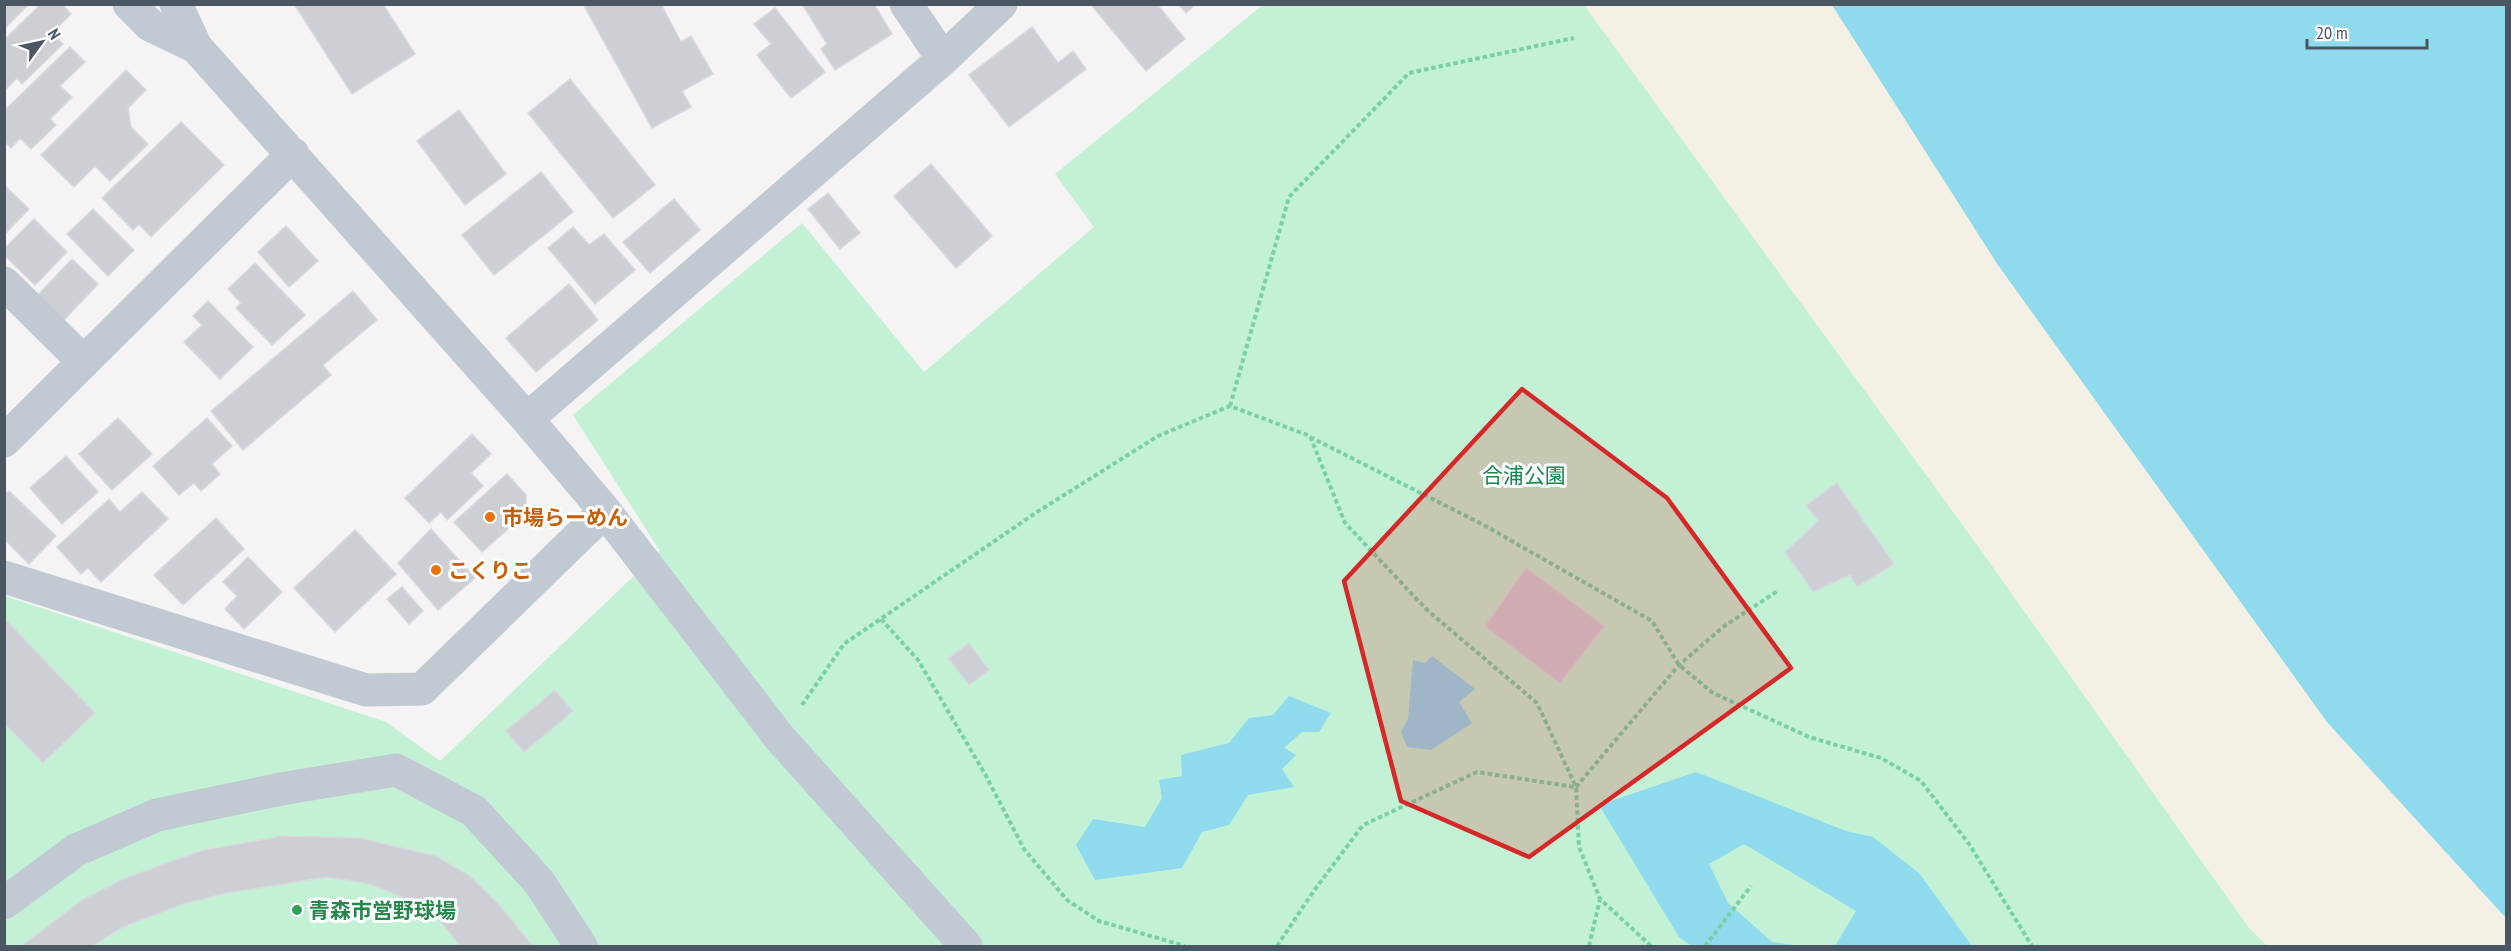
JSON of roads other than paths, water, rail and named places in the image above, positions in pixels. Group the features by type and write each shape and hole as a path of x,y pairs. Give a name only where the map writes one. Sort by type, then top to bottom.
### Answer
{"street":[{"path":"129,4 150,25 196,47"},
{"path":"176,4 196,47 527,419 605,511 780,736 966,946"},
{"path":"906,4 943,59"},
{"path":"527,419 943,59 1001,4"},
{"path":"4,441 293,154"},
{"path":"4,283 84,362"},
{"path":"4,577 366,690 422,689 605,511"},
{"path":"4,903 76,850 157,814 281,789 396,770 474,811 539,882 581,946"}],"water":[{"path":"1832,5 2506,5 2506,918 2327,722 1998,265"},
{"path":"1432,656 1475,689 1459,702 1472,723 1431,750 1407,747 1401,732 1408,719 1413,660 1425,663"},
{"path":"1289,696 1331,713 1319,732 1302,732 1284,748 1296,755 1282,769 1294,787 1248,795 1229,825 1202,832 1182,868 1095,880 1076,845 1093,819 1145,827 1162,798 1159,780 1182,776 1181,755 1229,743 1249,718 1273,715"},
{"path":"1696,772 1846,831 1873,837 1919,873 1972,946 1835,946 1856,911 1744,844 1709,864 1728,903 1772,942 1801,946 1692,946 1679,937 1599,805"}],"place":[{"name":"市場らーめん","path":"490,517"},
{"name":"こくりこ","path":"436,570"},
{"name":"青森市営野球場","path":"297,910"}],"park label":[{"name":"合浦公園","path":"1524,475"}]}
